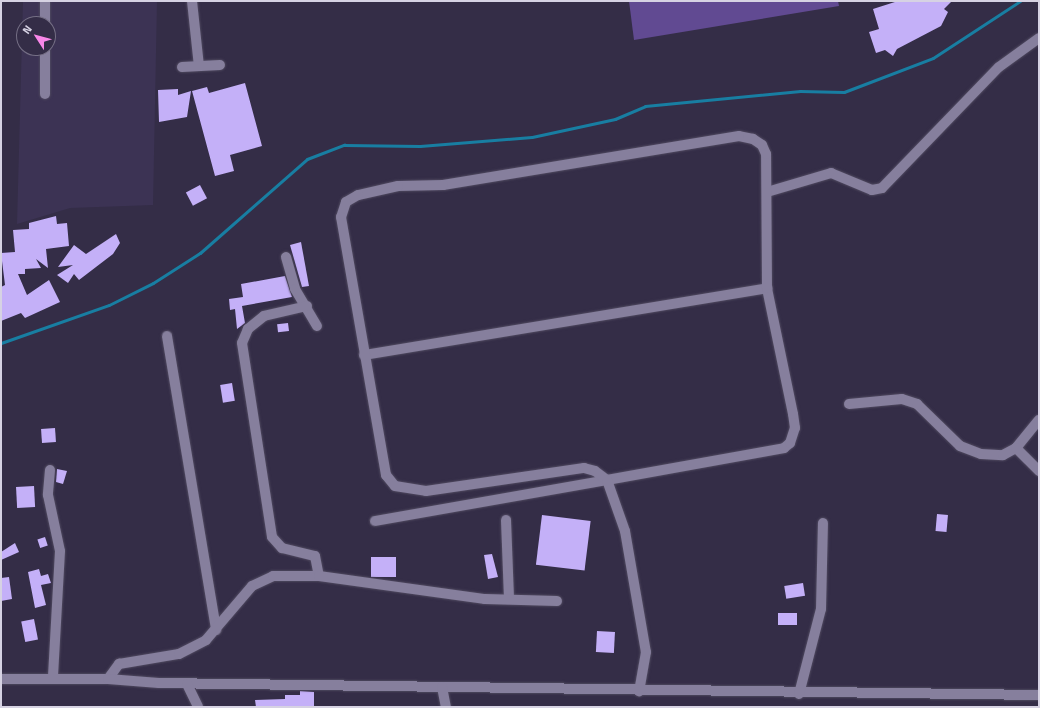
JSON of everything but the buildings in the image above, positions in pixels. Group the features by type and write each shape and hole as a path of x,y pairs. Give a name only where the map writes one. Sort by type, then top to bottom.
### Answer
{"street":[{"path":"45,1 45,16"},
{"path":"192,1 199,66"},
{"path":"767,192 832,173 872,190 882,188 999,67 1039,38"},
{"path":"45,56 45,94"},
{"path":"182,67 220,65"},
{"path":"374,521 607,480 784,448 790,443 795,428 793,414 767,288 766,154 762,145 739,136 443,185 398,186 358,195 346,202 340,217 386,475 395,486 426,491 584,468 595,470 607,480 625,531 646,652 639,691"},
{"path":"286,257 295,289 307,306 316,326"},
{"path":"364,355 767,288"},
{"path":"307,306 264,316 248,329 242,343 272,537 282,548 315,556 319,576"},
{"path":"167,336 216,630"},
{"path":"849,404 902,399 917,404 960,446 980,454 1003,455 1016,448 1039,420"},
{"path":"1016,448 1039,471"},
{"path":"50,470 48,495 60,551 53,677"},
{"path":"506,520 509,599"},
{"path":"798,694 821,609 823,523"},
{"path":"108,679 119,664 179,654 216,630 241,598 262,579 319,576 485,599 557,601"},
{"path":"1,679 53,677 187,684 798,694 1039,695"},
{"path":"187,684 198,707"},
{"path":"442,687 446,707"}],"shaded area":[{"path":"23,1 157,1 153,205 70,208 17,224 22,56 56,56 56,16 23,16"},
{"path":"629,1 838,1 839,6 634,40"}],"waterway":[{"path":"1,343 109,305 153,283 200,253 307,159 344,145 420,146 532,137 615,119 645,106 800,91 844,92 933,58 1020,1"}]}
